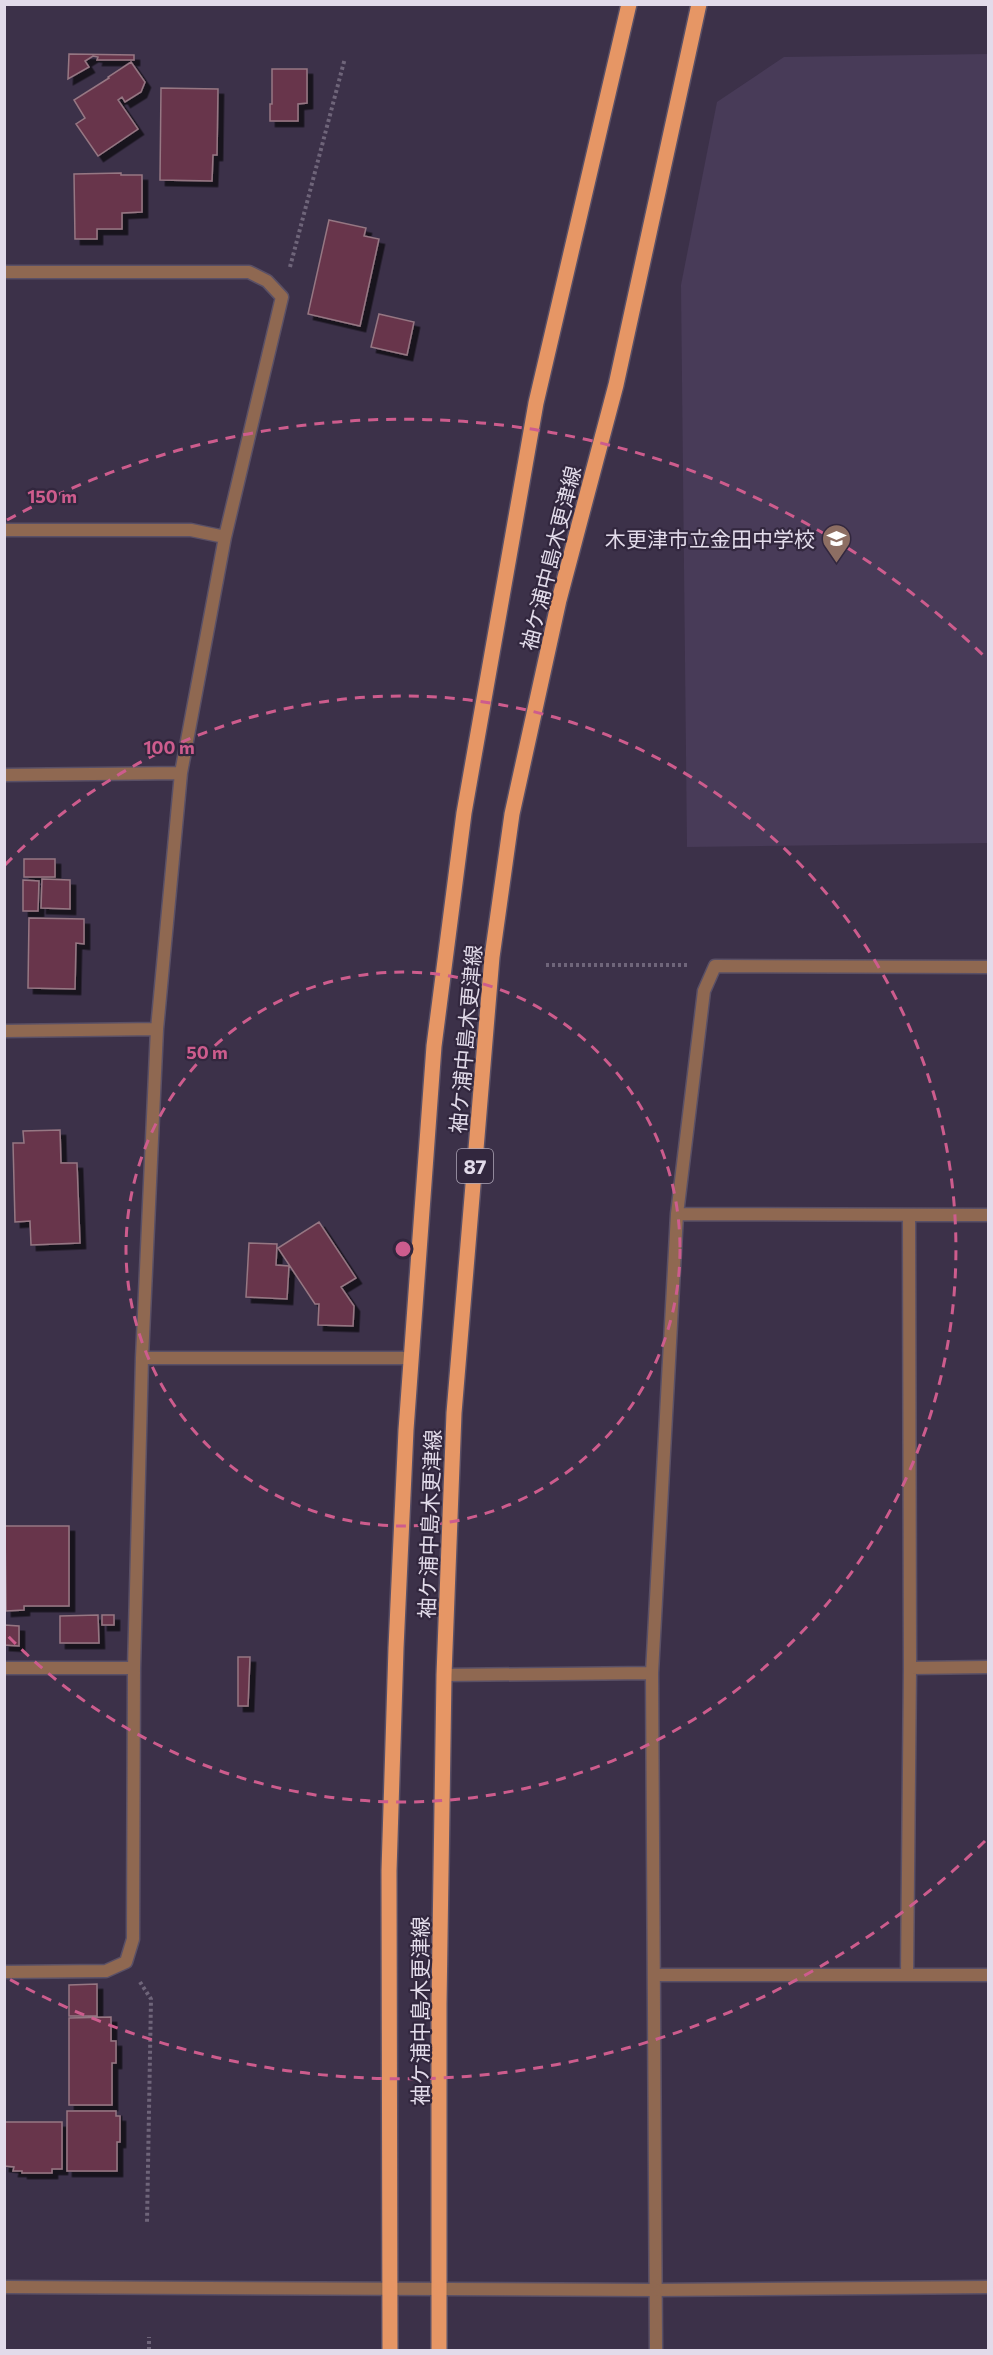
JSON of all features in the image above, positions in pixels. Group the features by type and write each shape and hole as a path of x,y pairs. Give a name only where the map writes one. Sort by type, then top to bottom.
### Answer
{"main road":[{"name":"袖ケ浦中島木更津線","path":"390,2350 389,1871 396,1637 411,1358 434,1046 464,813 537,403 629,4"},
{"name":"袖ケ浦中島木更津線","path":"439,2350 439,2004 444,1675 455,1401 492,957 512,814 559,600 616,385 699,4"}],"street":[{"path":"4,272 249,272 267,281 282,297 225,537 181,773 157,1029 142,1358 134,1668 133,1939 126,1962 106,1971 4,1972"},
{"path":"4,530 191,530 225,537"},
{"path":"4,775 181,773"},
{"path":"656,2350 652,1673 677,1214 704,992 715,966 988,967"},
{"path":"4,1031 157,1029"},
{"path":"677,1214 988,1215"},
{"path":"907,1975 910,1668 909,1215"},
{"path":"142,1358 411,1358"},
{"path":"910,1668 988,1667"},
{"path":"4,1668 134,1668"},
{"path":"444,1675 652,1673"},
{"path":"654,1975 988,1975"},
{"path":"4,2287 656,2290 988,2287"}],"path":[{"path":"282,297 345,58"},
{"path":"546,965 715,966"},
{"path":"126,1962 151,1999 147,2223"},
{"path":"149,2337 149,2350"}],"shaded area":[{"name":"木更津市立金田中学校","path":"988,54 988,843 687,847 681,285 717,102 784,57"}],"building":[{"path":"69,54 134,55 134,60 97,60 98,57 93,56 85,61 89,67 68,79"},
{"path":"131,62 145,82 141,92 125,102 122,97 118,100 138,129 98,156 76,124 85,118 74,100"},
{"path":"272,69 307,69 307,103 298,104 298,121 270,121"},
{"path":"161,88 218,89 217,155 213,155 212,181 160,180"},
{"path":"121,173 121,175 142,175 142,212 122,213 122,229 97,229 97,239 75,239 74,174"},
{"path":"329,220 366,228 364,236 379,239 360,326 308,314"},
{"path":"379,314 414,322 407,355 371,347"},
{"path":"24,859 55,859 55,877 24,877"},
{"path":"42,879 70,880 70,909 41,908"},
{"path":"23,880 39,881 38,911 23,911"},
{"path":"29,918 84,919 84,944 76,943 75,989 28,988"},
{"path":"60,1130 61,1163 77,1163 80,1243 31,1245 30,1221 15,1222 13,1143 24,1143 23,1131"},
{"path":"319,1222 356,1278 341,1287 354,1306 353,1326 318,1325 319,1304 315,1304 278,1248"},
{"path":"249,1243 277,1244 276,1265 289,1266 287,1299 246,1297"},
{"path":"5,1526 69,1526 69,1606 24,1606 24,1610 6,1611"},
{"path":"98,1615 99,1643 60,1643 60,1616"},
{"path":"102,1615 114,1615 114,1625 102,1625"},
{"path":"4,1625 19,1626 19,1646 4,1645"},
{"path":"238,1657 250,1657 248,1706 238,1706"},
{"path":"97,1984 97,2016 69,2016 69,1985"},
{"path":"111,2017 111,2041 116,2041 116,2063 112,2063 112,2105 69,2105 69,2018"},
{"path":"67,2111 116,2111 116,2116 120,2116 117,2171 67,2171"},
{"path":"4,2122 62,2122 62,2169 52,2169 52,2173 22,2173 22,2171 13,2171 14,2167 4,2166"}],"place":[{"name":"木更津市立金田中学校","path":"836,564"}]}
